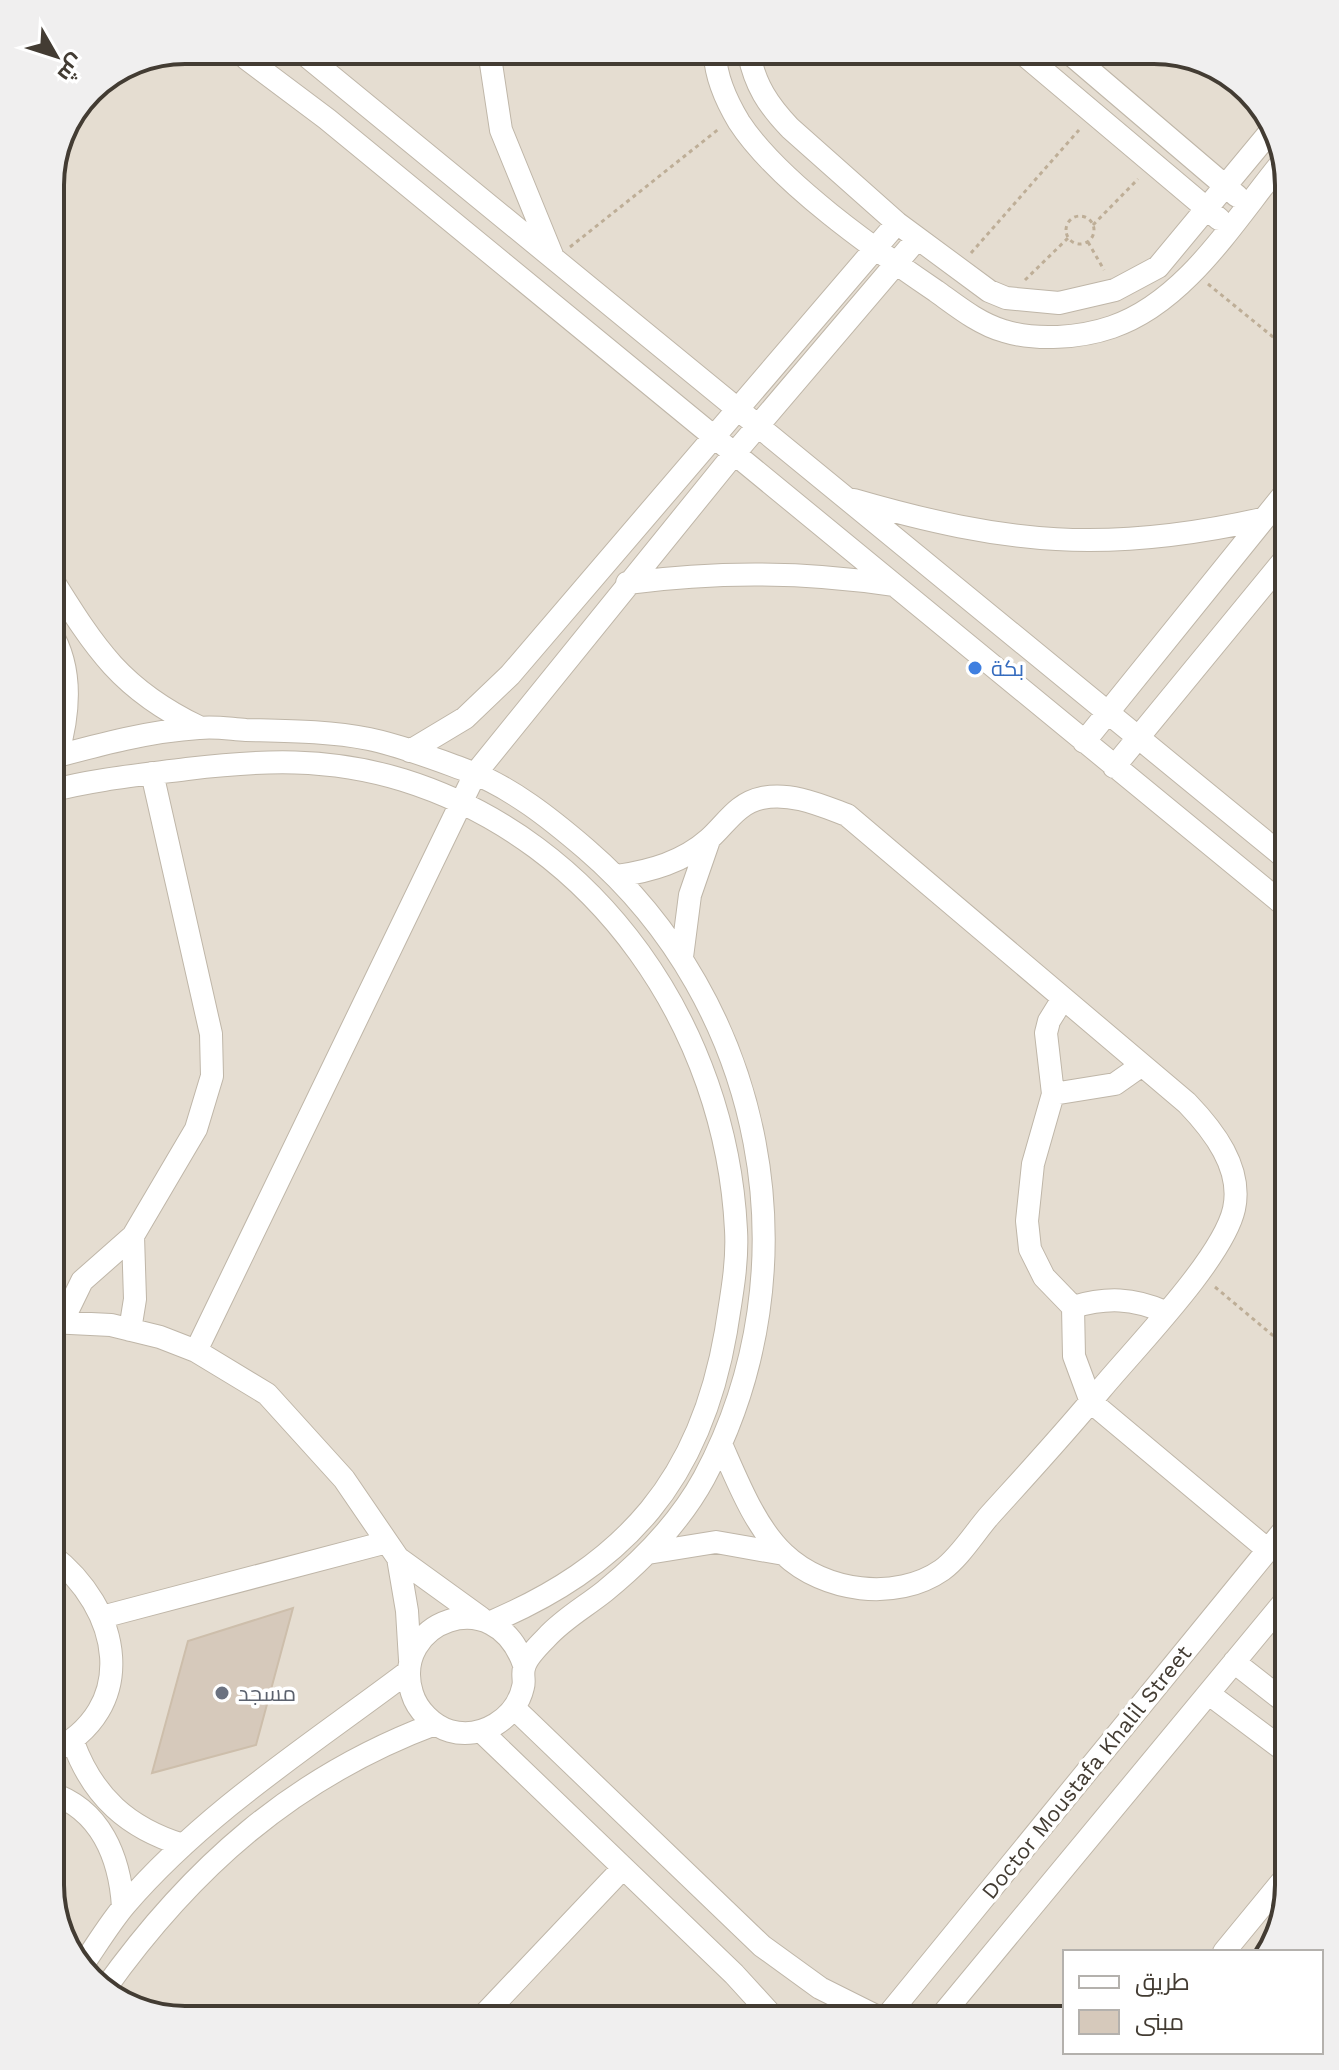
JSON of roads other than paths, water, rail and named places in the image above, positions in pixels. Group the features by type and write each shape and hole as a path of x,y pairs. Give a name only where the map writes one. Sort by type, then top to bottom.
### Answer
{"street":[{"path":"254,64 327,119 1275,898"},
{"path":"316,64 1275,850"},
{"path":"491,64 501,130 554,260"},
{"path":"717,64 725,96 736,115 782,169 896,264 980,321 1028,336 1074,335 1111,327 1149,309 1192,271 1274,172"},
{"path":"751,64 756,84 770,108 897,223 989,291 1006,298 1059,303 1115,290 1158,267 1265,138"},
{"path":"1036,64 1229,227"},
{"path":"1082,64 1247,205"},
{"path":"410,751 447,730 490,697 715,439 897,223"},
{"path":"196,1351 475,774 627,583 917,239"},
{"path":"845,497 962,529 1022,539 1083,542 1158,538 1262,519"},
{"path":"1084,742 1275,504"},
{"path":"1114,767 1275,571"},
{"path":"627,583 680,576 774,573 893,586"},
{"path":"64,599 82,628 123,678 192,729"},
{"path":"64,668 68,697 64,730"},
{"path":"188,769 192,729"},
{"path":"64,755 192,729 297,731 368,739 475,774 529,805 617,876 682,957 728,1042 748,1104 759,1168 763,1234 760,1291 750,1348 721,1444 701,1484 648,1553 572,1614 524,1665"},
{"path":"64,789 242,761 302,762 403,780 461,802 513,831 558,863 599,901 653,970 695,1050 717,1109 731,1171 737,1234 733,1291 723,1348 708,1403 674,1476 650,1509 593,1565 561,1587 487,1621 465,1617 446,1621 429,1631 417,1646 409,1668 242,1795 183,1845 123,1907 88,1957"},
{"path":"64,1309 82,1281 133,1236 196,1129 208,1096 213,1055 152,773"},
{"path":"648,1553 681,1545 716,1542 750,1545 784,1554 810,1572 839,1584 871,1590 908,1586 943,1569 1091,1402 1198,1272 1223,1240 1235,1206 1231,1170 1216,1134 1142,1065 847,815 805,799 761,798 731,813 710,839 690,895 682,957"},
{"path":"617,876 667,865 710,839"},
{"path":"1062,1000 1054,1010 1046,1033 1053,1094 1033,1164 1027,1221 1030,1249 1044,1277 1073,1307 1074,1356 1091,1402 1268,1550"},
{"path":"1053,1094 1115,1084 1142,1065"},
{"path":"130,1330 135,1299 133,1236"},
{"path":"1073,1307 1096,1300 1120,1299 1143,1302 1165,1312"},
{"path":"64,1322 111,1325 196,1351 267,1394 344,1479 392,1550 506,1632 518,1647 524,1665 523,1687 514,1708 500,1723 481,1731 465,1733 435,1724 420,1710 411,1692 407,1611 392,1550"},
{"path":"721,1444 749,1501 784,1554"},
{"name":"Doctor Moustafa Khalil Street","path":"895,2006 1275,1541"},
{"path":"102,1617 392,1550"},
{"path":"64,1568 85,1588 102,1617 113,1648 111,1683 97,1716 73,1742 64,1746"},
{"name":"Doctor Moustafa Khalil Street","path":"950,2006 1275,1613"},
{"path":"1234,1662 1275,1694"},
{"path":"1209,1694 1275,1744"},
{"path":"514,1708 762,1946 820,1988 856,2006"},
{"path":"111,1980 142,1937 194,1879 265,1816 346,1762 435,1724"},
{"path":"481,1731 734,1974 763,2006"},
{"path":"73,1742 121,1873 123,1907"},
{"path":"64,1798 183,1845"},
{"path":"492,2006 623,1868"},
{"path":"1226,1950 1275,1890"}],"place":[{"name":"بكة","path":"975,668"},
{"name":"مسجد","path":"222,1693"}]}
